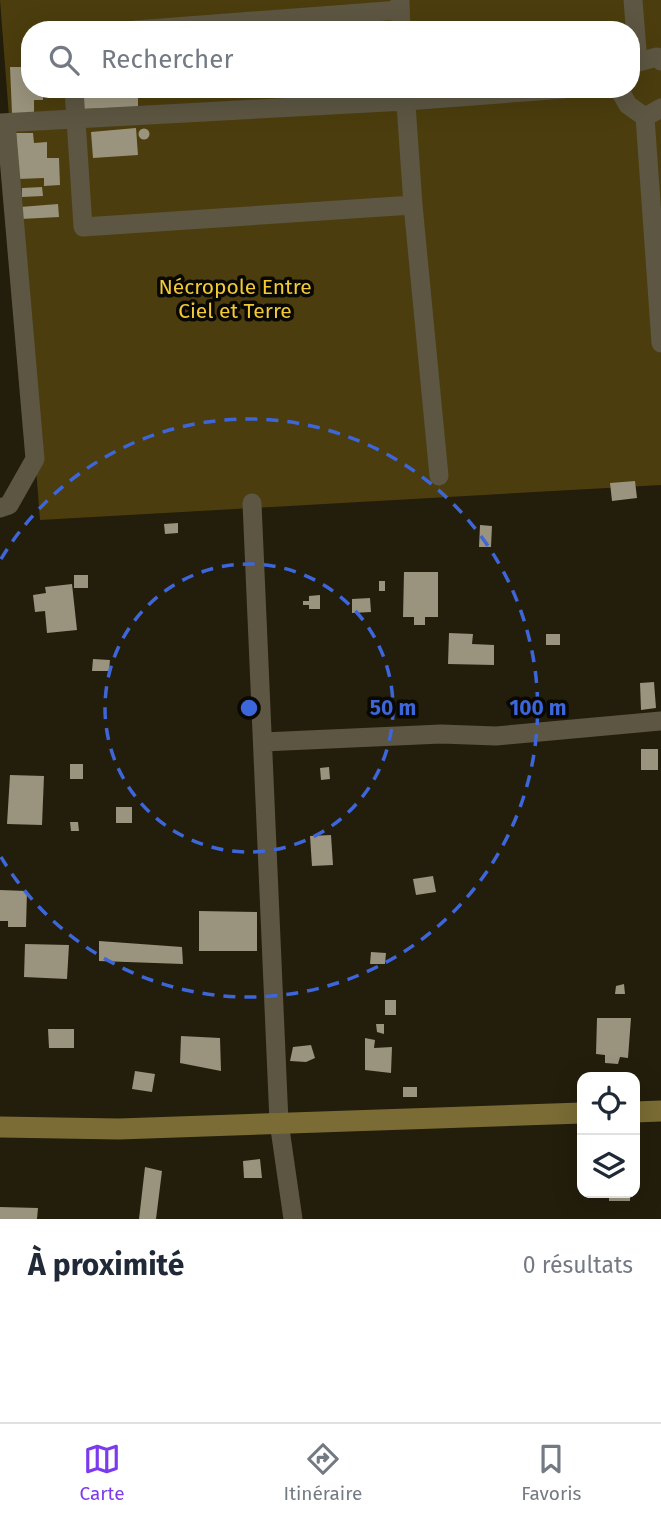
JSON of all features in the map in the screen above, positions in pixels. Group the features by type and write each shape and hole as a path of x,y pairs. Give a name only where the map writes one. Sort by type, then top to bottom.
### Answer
{"street":[{"path":"634,0 634,21"},
{"path":"275,21 400,13"},
{"path":"640,62 657,57 661,61"},
{"path":"75,98 83,226 413,205"},
{"path":"0,508 9,505 35,459 3,123 366,98"},
{"path":"405,98 439,476"},
{"path":"623,98 628,106 653,112 661,343"},
{"path":"252,503 279,1122 293,1219"},
{"path":"263,742 441,734 496,736 661,721"},
{"path":"640,1112 661,1111"},
{"path":"0,1126 119,1129 577,1113"}],"green space":[{"name":"Nécropole Entre Ciel et Terre","path":"0,0 661,0 661,485 40,520"}],"building":[{"path":"10,67 21,67 21,98 43,100 34,100 34,113 12,114"},
{"path":"81,98 138,98 138,107 82,109"},
{"path":"136,128 138,155 93,158 91,132"},
{"path":"144,128 150,134 144,140 138,134"},
{"path":"16,133 33,133 34,143 47,142 47,158 59,158 60,185 44,186 44,178 18,179"},
{"path":"42,187 43,196 22,197 22,188"},
{"path":"58,204 59,217 21,219 20,207"},
{"path":"635,481 637,498 612,501 610,483"},
{"path":"178,523 178,533 165,534 164,524"},
{"path":"480,525 492,526 491,547 479,547"},
{"path":"404,572 438,572 438,617 425,617 425,625 414,625 414,617 403,617"},
{"path":"74,575 88,575 88,588 74,588"},
{"path":"379,581 385,581 385,591 379,591"},
{"path":"72,584 77,630 47,633 45,611 35,612 33,595 46,593 45,587"},
{"path":"320,595 320,609 309,609 309,605 303,605 303,601 309,601 309,596"},
{"path":"370,598 371,612 352,613 352,599"},
{"path":"449,633 473,634 472,644 494,645 494,665 448,664"},
{"path":"546,634 560,634 560,645 546,645"},
{"path":"93,659 110,660 109,671 92,671"},
{"path":"654,682 656,708 641,710 640,683"},
{"path":"641,749 658,749 658,770 641,770"},
{"path":"70,764 83,764 83,779 70,779"},
{"path":"329,767 330,779 321,780 320,768"},
{"path":"10,775 44,776 42,825 7,824"},
{"path":"116,807 132,807 132,823 116,823"},
{"path":"70,822 78,822 79,831 71,831"},
{"path":"331,835 333,865 312,866 310,836"},
{"path":"433,876 436,892 416,895 413,879"},
{"path":"0,890 27,891 26,927 8,927 8,921 0,921"},
{"path":"199,911 257,912 257,951 199,951"},
{"path":"99,941 182,947 183,964 99,961"},
{"path":"25,944 69,945 67,979 24,977"},
{"path":"371,952 386,953 385,964 370,964"},
{"path":"624,984 625,994 615,994 616,986"},
{"path":"385,1000 396,1000 396,1015 385,1015"},
{"path":"597,1018 631,1018 628,1058 620,1057 618,1064 605,1063 605,1055 596,1054"},
{"path":"376,1024 384,1024 384,1034 377,1032"},
{"path":"48,1029 74,1029 74,1048 49,1048"},
{"path":"181,1036 220,1038 221,1071 180,1063"},
{"path":"365,1038 375,1040 374,1048 392,1047 391,1073 365,1070"},
{"path":"311,1045 315,1058 306,1062 290,1061 293,1047"},
{"path":"135,1071 155,1074 152,1092 132,1089"},
{"path":"403,1087 417,1087 417,1097 403,1097"},
{"path":"260,1159 262,1178 244,1178 243,1161"},
{"path":"145,1167 162,1171 156,1219 139,1219"},
{"path":"609,1198 630,1198 630,1201 609,1201"},
{"path":"0,1207 38,1208 37,1219 0,1219"}]}
